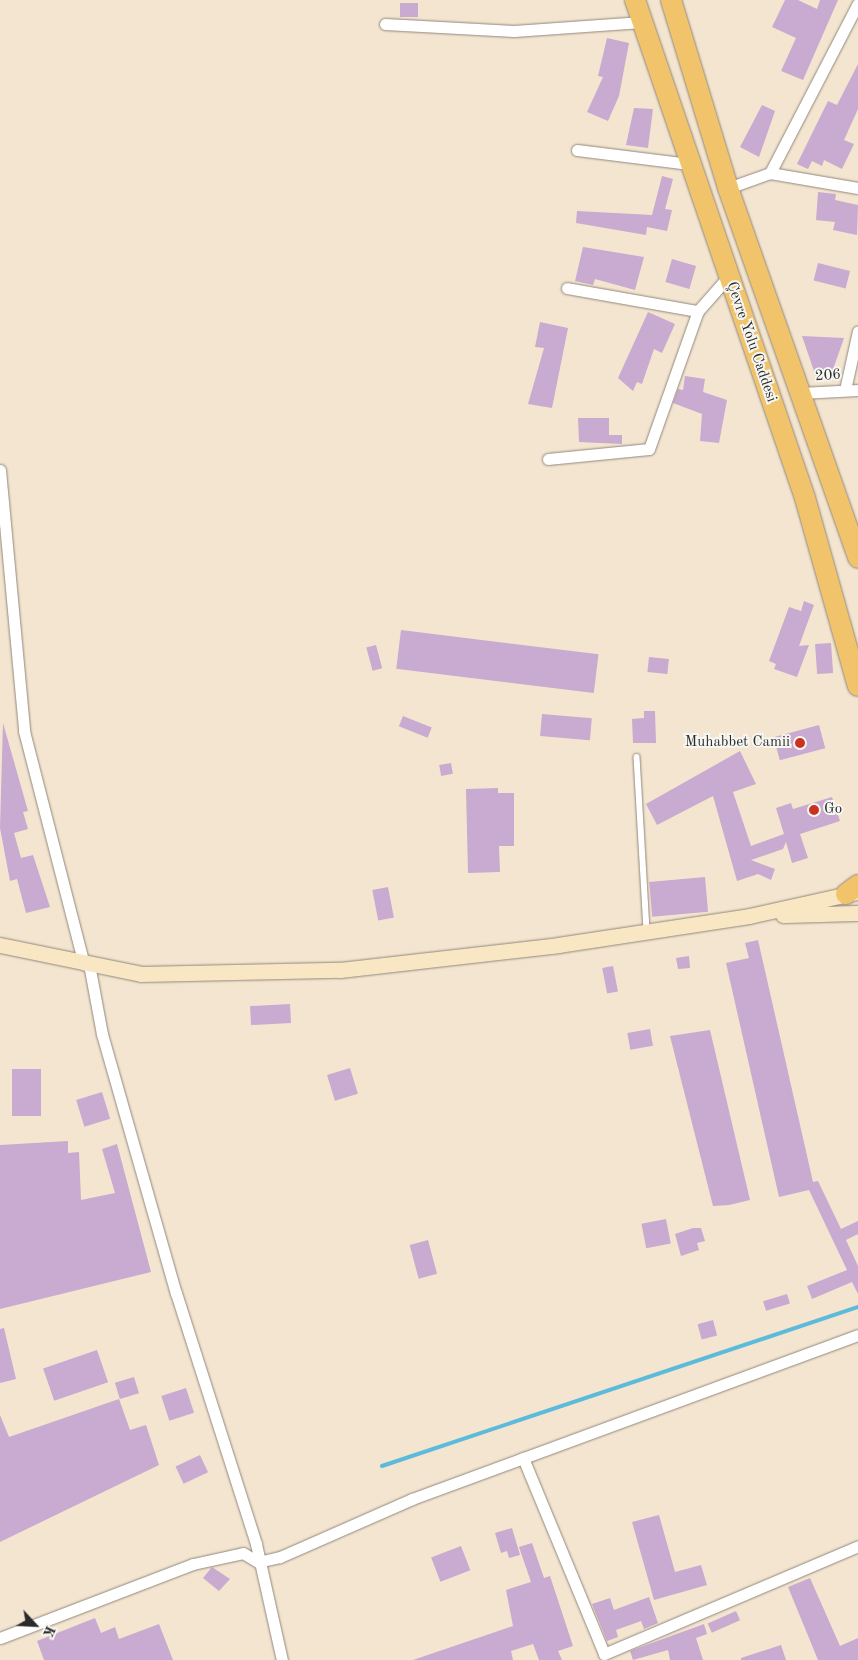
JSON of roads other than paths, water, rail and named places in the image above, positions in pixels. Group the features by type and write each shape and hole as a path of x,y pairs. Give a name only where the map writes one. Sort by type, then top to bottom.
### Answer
{"highway":[{"name":"Çevre Yolu Caddesi","path":"634,0 805,498 858,686"},
{"name":"Çevre Yolu Caddesi","path":"671,0 728,188 858,558"}],"main road":[{"path":"0,945 141,974 340,970 647,932 749,916 854,890"},
{"path":"749,916 858,913"}],"street":[{"path":"770,173 858,3"},
{"path":"385,24 514,31 642,22"},
{"path":"576,150 689,164"},
{"path":"728,188 770,173 858,188"},
{"path":"548,459 649,449 698,311 728,278"},
{"path":"567,288 698,311"},
{"path":"845,390 858,331"},
{"name":"206","path":"800,393 858,390"},
{"path":"0,470 24,731 87,964 102,1034 135,1152 258,1562 282,1660"},
{"path":"0,1638 193,1564 243,1553 258,1562 280,1557 412,1498 858,1335"},
{"path":"523,1458 604,1654 858,1546"}],"lane":[{"path":"637,757 647,932"}],"waterway":[{"path":"382,1466 858,1307"}],"place":[{"name":"Muhabbet Camii","path":"800,743"},
{"name":"Go","path":"814,810"}]}
